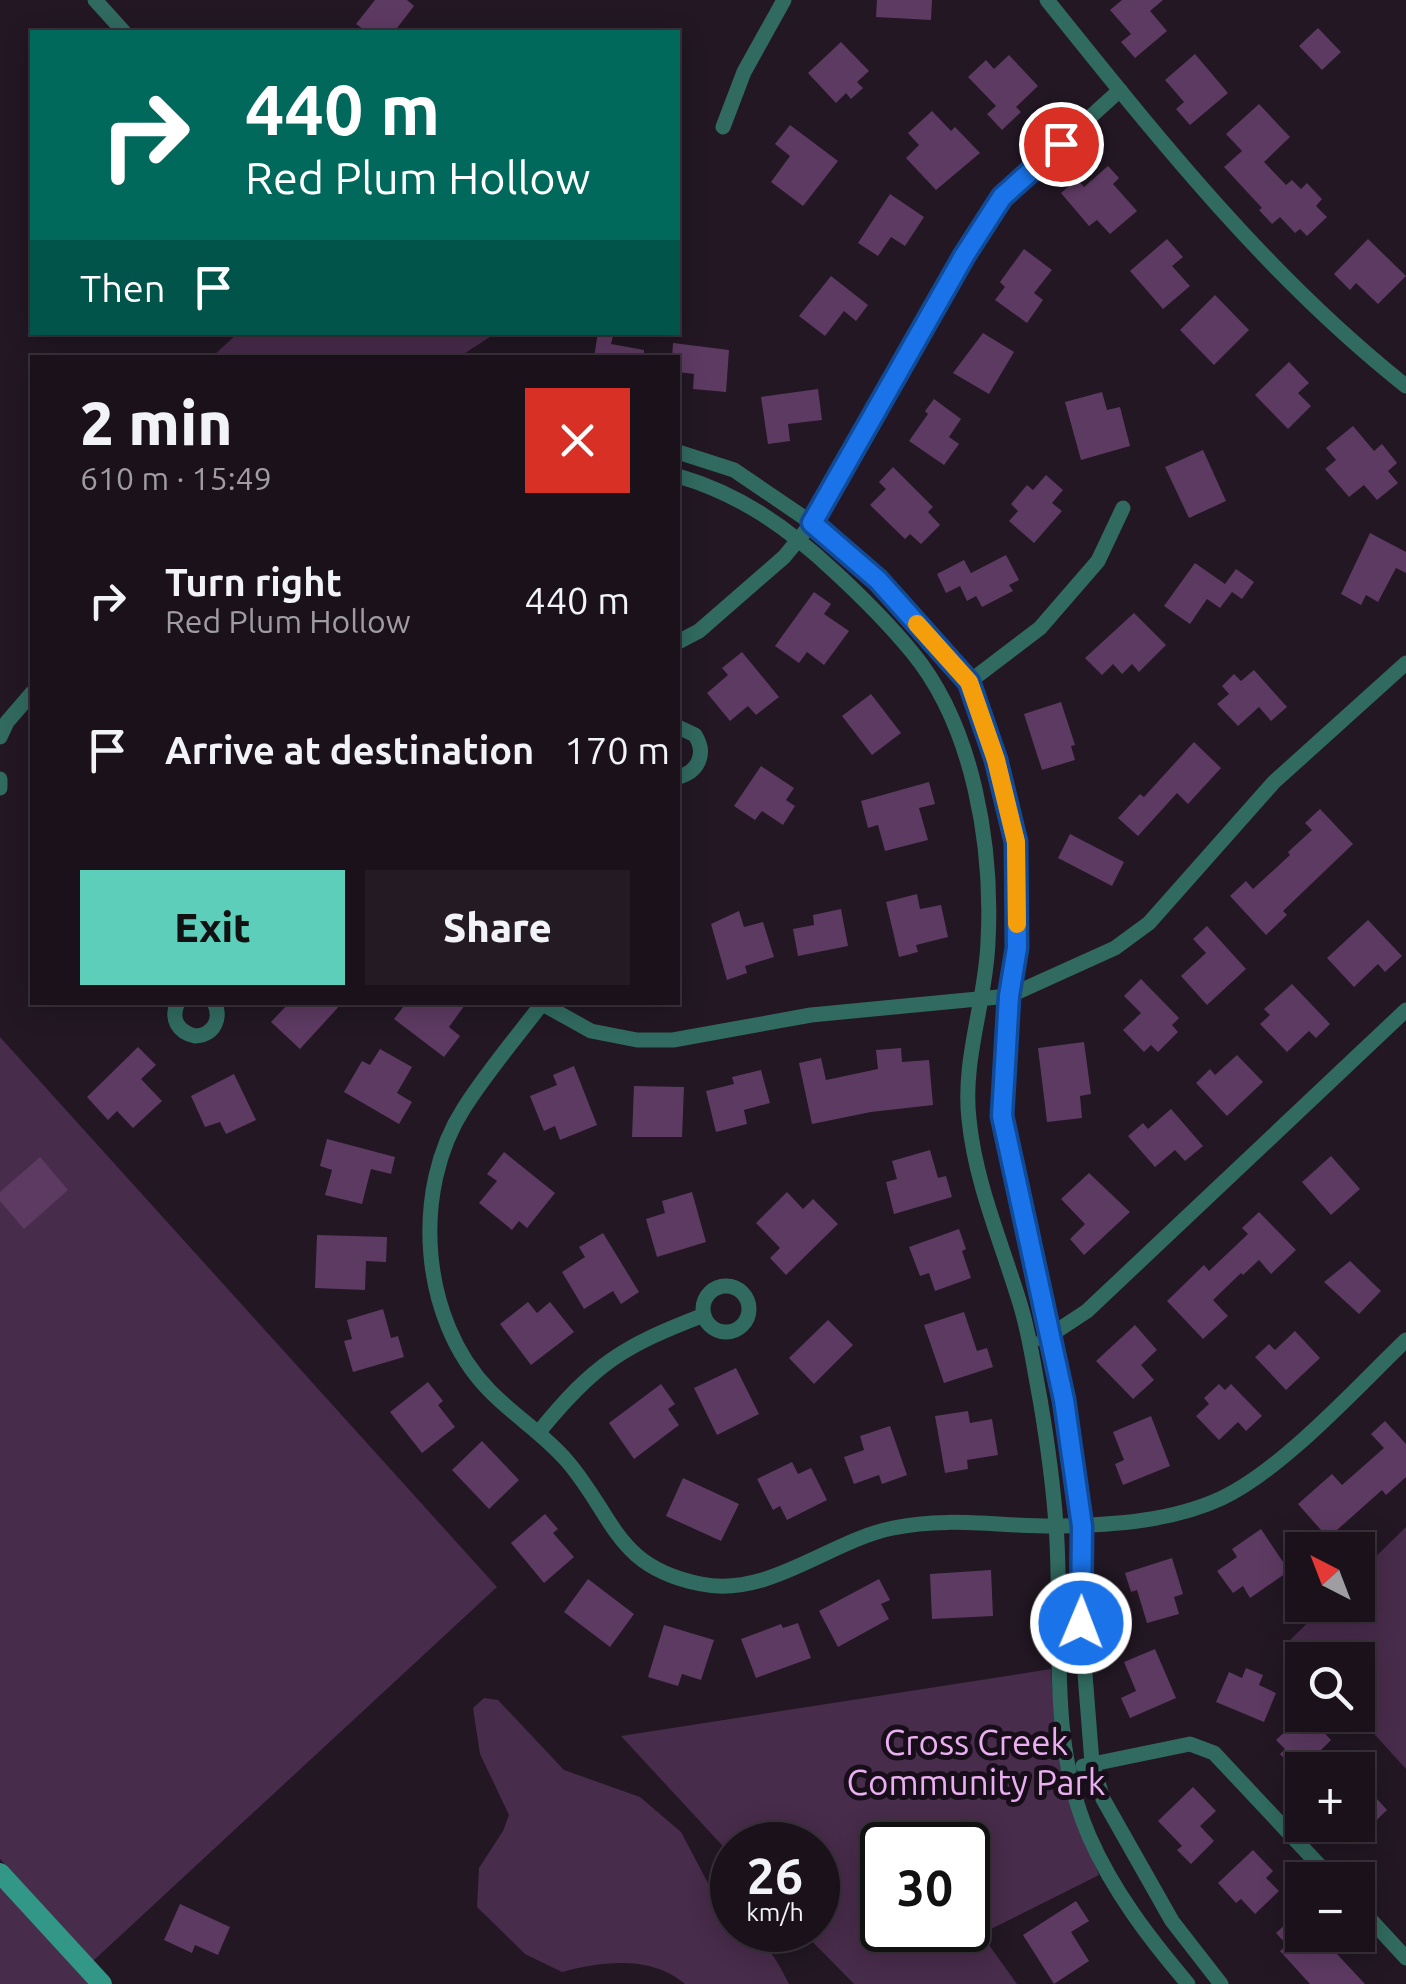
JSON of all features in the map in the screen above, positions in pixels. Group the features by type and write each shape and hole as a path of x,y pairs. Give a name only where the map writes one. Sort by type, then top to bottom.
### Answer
{"street":[{"path":"95,0 122,30"},
{"path":"723,127 744,72 784,0"},
{"path":"1047,0 1239,232 1373,360 1406,386"},
{"path":"680,641 699,632 784,557 812,523 896,370 1002,197 1120,90"},
{"path":"680,453 734,470 812,523 878,580 969,682 996,760 1016,842 1017,948 1009,996 1002,1116 1064,1400 1082,1526 1081,1623 1092,1763 1103,1799 1172,1921 1221,1984"},
{"path":"680,477 707,484 743,502 798,538 856,592 914,654 941,698 966,756 986,844 988,943 968,1082 969,1121 1030,1345 1056,1526 1061,1727 1088,1834 1146,1934 1188,1984"},
{"path":"969,682 1040,628 1098,561 1124,508"},
{"path":"542,1005 591,1031 637,1040 717,1034 811,1015 1009,996 1115,948 1148,923 1274,782 1406,663"},
{"path":"0,737 7,722 30,695"},
{"path":"680,728 690,730 701,750 700,761 693,770 680,776"},
{"path":"0,779 0,788"},
{"path":"178,1005 176,1022 180,1030 195,1036 209,1032 216,1024 215,1005"},
{"path":"539,1005 462,1110 439,1162 431,1212 431,1264 451,1336 488,1389 539,1432 586,1483 624,1547 672,1577 723,1588 747,1584 776,1576 861,1535 932,1521 1082,1526 1150,1520 1220,1499 1249,1482 1314,1428 1406,1340"},
{"path":"1030,1345 1051,1338 1087,1311 1406,1010"},
{"path":"539,1432 576,1386 609,1359 648,1336 704,1314"},
{"path":"1069,1770 1190,1744 1214,1753 1316,1862"},
{"path":"0,1873 102,1984"},
{"path":"1375,1924 1406,1958"}],"green space":[{"path":"235,335 493,335 462,355 214,355"},
{"path":"0,1037 497,1587 93,1961 0,1859"},
{"path":"1406,1527 1406,1769 1372,1732 1375,1642 1289,1641 1309,1622 1375,1622 1375,1557"},
{"name":"Cross Creek Community Park","path":"1051,1669 1066,1774 1099,1875 990,1930 990,1822 860,1822 860,1952 990,1952 990,1946 1017,1984 854,1984 823,1952 840,1952 840,1822 710,1822 710,1832 621,1736"},
{"path":"484,1698 498,1700 564,1770 640,1797 681,1832 710,1887 710,1952 770,1952 789,1984 685,1984 657,1968 626,1963 562,1972 525,1954 477,1907 479,1868 509,1815 480,1754 473,1708"},
{"path":"0,1887 90,1984 0,1984"}],"building":[{"path":"375,0 407,0 414,6 396,30 364,30 356,24"},
{"path":"877,0 932,0 931,20 876,17"},
{"path":"1122,0 1163,0 1150,11 1167,31 1135,58 1121,42 1131,34 1110,10"},
{"path":"1318,28 1341,52 1322,70 1299,46"},
{"path":"841,42 869,71 857,82 863,88 851,99 846,93 836,103 808,73"},
{"path":"1195,54 1228,93 1190,125 1176,109 1184,102 1165,80"},
{"path":"1009,55 1038,86 1016,107 1021,112 1002,130 987,114 996,106 968,77 986,60 994,69"},
{"path":"1259,104 1290,137 1264,162 1286,185 1292,180 1301,189 1307,183 1322,199 1316,206 1327,217 1307,236 1300,229 1295,233 1280,217 1272,224 1224,167 1242,151 1226,134"},
{"path":"932,111 951,131 955,127 980,153 936,190 906,158 919,145 908,133"},
{"path":"790,125 838,161 803,206 771,182 790,156 775,144"},
{"path":"1108,166 1119,178 1113,184 1137,211 1110,234 1097,220 1089,226 1061,193 1077,179 1084,187"},
{"path":"890,194 924,217 905,246 891,237 878,256 858,243"},
{"path":"1167,239 1183,257 1172,266 1190,286 1163,309 1130,271"},
{"path":"1368,239 1406,276 1378,304 1356,283 1350,290 1334,274"},
{"path":"1024,249 1052,270 1034,293 1043,300 1027,323 995,300 1005,287 1000,282"},
{"path":"831,276 868,305 856,321 844,311 825,336 799,316"},
{"path":"1215,295 1249,330 1214,365 1180,330"},
{"path":"983,333 1014,352 989,394 953,373"},
{"path":"598,335 613,335 611,344 644,350 644,355 594,355"},
{"path":"673,343 729,350 726,392 693,389 694,374 680,372 680,355 672,355"},
{"path":"1289,362 1309,383 1298,393 1311,406 1288,429 1255,395"},
{"path":"818,389 822,420 788,424 790,441 768,444 761,397"},
{"path":"1102,392 1107,410 1120,407 1130,446 1081,460 1065,402"},
{"path":"934,399 961,419 949,437 959,444 944,465 909,441"},
{"path":"1353,426 1374,451 1382,444 1397,463 1388,471 1398,483 1377,500 1364,485 1349,497 1325,469 1336,460 1326,448"},
{"path":"1203,450 1226,501 1189,518 1165,467"},
{"path":"893,467 933,507 928,512 940,525 921,544 910,534 905,539 870,505 886,489 879,482"},
{"path":"1046,475 1063,490 1052,503 1062,511 1034,543 1009,521 1018,511 1011,504 1027,485 1033,490"},
{"path":"1370,533 1406,552 1406,573 1396,568 1378,602 1366,595 1361,605 1341,594"},
{"path":"1006,555 1019,580 1009,585 1013,591 982,607 976,596 967,601 960,586 946,593 937,574 964,560 971,573"},
{"path":"1195,563 1225,584 1236,569 1254,582 1242,599 1232,592 1220,608 1207,599 1190,624 1164,606"},
{"path":"814,592 831,604 824,614 849,631 824,665 807,652 799,663 775,646"},
{"path":"1134,613 1166,645 1139,672 1132,664 1122,674 1113,664 1102,675 1085,658"},
{"path":"742,652 779,697 756,715 748,706 730,721 707,693 728,675 722,668"},
{"path":"1254,670 1287,707 1271,721 1259,707 1238,726 1217,704 1229,694 1222,686 1234,674 1241,681"},
{"path":"871,694 901,733 872,755 842,716"},
{"path":"1061,702 1075,745 1071,746 1075,760 1042,770 1024,714"},
{"path":"1194,742 1221,768 1188,804 1177,793 1138,836 1118,818 1140,794 1144,797"},
{"path":"761,766 794,788 786,800 795,806 783,825 762,811 755,820 734,806"},
{"path":"929,782 935,804 919,808 928,840 885,851 878,825 868,828 861,801"},
{"path":"1320,809 1353,844 1283,911 1287,915 1266,935 1230,896 1246,881 1253,889 1290,855 1288,852 1312,830 1305,823"},
{"path":"1070,834 1124,862 1112,886 1058,858"},
{"path":"917,894 920,909 941,905 948,937 916,945 918,952 899,957 886,902"},
{"path":"841,909 848,946 798,956 793,929 814,925 813,915"},
{"path":"739,911 744,927 763,922 774,957 745,966 747,973 727,980 711,924"},
{"path":"1368,920 1402,956 1385,972 1378,964 1354,987 1327,958"},
{"path":"1207,926 1246,969 1207,1005 1181,976 1206,953 1193,939"},
{"path":"1141,979 1179,1018 1172,1025 1178,1032 1158,1052 1151,1045 1144,1052 1123,1030 1141,1013 1124,996"},
{"path":"1292,984 1330,1024 1316,1038 1309,1031 1287,1052 1260,1024 1270,1015 1264,1009"},
{"path":"287,1005 340,1005 300,1049 271,1022"},
{"path":"405,1005 465,1005 449,1027 460,1036 444,1057 394,1019"},
{"path":"1084,1042 1091,1094 1080,1096 1082,1118 1047,1122 1038,1048"},
{"path":"138,1047 156,1065 141,1079 162,1101 133,1128 117,1111 108,1120 87,1097"},
{"path":"901,1048 902,1062 929,1060 933,1105 812,1124 799,1063 821,1058 826,1080 878,1069 876,1050"},
{"path":"380,1049 412,1067 397,1093 412,1102 399,1124 344,1092 362,1061 370,1065"},
{"path":"1237,1055 1263,1082 1227,1116 1196,1083 1210,1069 1215,1075"},
{"path":"574,1066 597,1125 560,1140 555,1126 544,1131 530,1096 557,1085 553,1075"},
{"path":"761,1070 770,1103 744,1110 747,1124 716,1132 706,1091 734,1084 732,1077"},
{"path":"234,1074 256,1120 226,1134 220,1122 205,1127 191,1096"},
{"path":"634,1086 684,1087 682,1137 632,1137"},
{"path":"1171,1109 1203,1146 1185,1161 1175,1150 1155,1167 1128,1136 1143,1123 1148,1129"},
{"path":"327,1139 395,1157 391,1174 371,1169 362,1204 325,1195 332,1170 320,1166"},
{"path":"930,1150 938,1178 946,1176 952,1197 894,1214 886,1182 897,1179 892,1161"},
{"path":"504,1152 555,1193 527,1228 519,1221 512,1230 479,1203 497,1181 487,1174"},
{"path":"1331,1156 1360,1189 1331,1215 1302,1182"},
{"path":"40,1157 68,1190 24,1229 0,1201 0,1192"},
{"path":"1089,1173 1130,1212 1084,1255 1070,1239 1085,1224 1061,1199"},
{"path":"692,1192 706,1242 657,1257 646,1219 665,1213 662,1201"},
{"path":"787,1192 803,1209 813,1199 838,1224 786,1275 770,1258 780,1248 756,1223"},
{"path":"1259,1212 1296,1250 1271,1274 1259,1260 1241,1273 1213,1300 1228,1316 1203,1339 1167,1301 1204,1265 1209,1271 1248,1234 1242,1228"},
{"path":"959,1229 971,1278 935,1291 929,1273 920,1276 909,1247"},
{"path":"603,1233 639,1292 621,1304 613,1291 584,1309 562,1272 585,1257 579,1247"},
{"path":"317,1235 387,1237 386,1262 366,1261 365,1290 315,1288"},
{"path":"1350,1261 1381,1291 1359,1314 1324,1282"},
{"path":"528,1302 537,1313 550,1302 574,1332 531,1365 500,1324"},
{"path":"383,1309 391,1338 398,1336 404,1357 353,1372 344,1341 352,1339 347,1320"},
{"path":"964,1312 977,1351 987,1348 993,1367 944,1383 924,1325"},
{"path":"828,1320 853,1345 814,1384 789,1358"},
{"path":"1135,1325 1157,1350 1141,1365 1154,1380 1133,1399 1096,1361"},
{"path":"1295,1331 1320,1358 1286,1390 1255,1357 1269,1344 1275,1350"},
{"path":"736,1368 759,1414 717,1435 694,1388"},
{"path":"428,1382 443,1401 438,1405 455,1427 422,1453 390,1412"},
{"path":"661,1384 675,1404 668,1409 679,1425 634,1459 609,1423"},
{"path":"1219,1384 1225,1390 1231,1384 1262,1416 1246,1431 1238,1422 1219,1440 1196,1416 1209,1404 1204,1398"},
{"path":"968,1411 970,1423 992,1419 998,1455 967,1460 968,1469 945,1473 935,1416"},
{"path":"1151,1416 1170,1466 1123,1485 1115,1464 1124,1460 1113,1432"},
{"path":"1385,1421 1406,1444 1406,1477 1386,1495 1382,1490 1335,1532 1323,1532 1298,1504 1332,1474 1342,1485 1384,1448 1371,1434"},
{"path":"890,1426 907,1475 882,1484 879,1475 854,1484 844,1457 864,1450 860,1436"},
{"path":"482,1441 519,1480 489,1509 452,1470"},
{"path":"792,1462 798,1474 811,1468 827,1500 787,1520 780,1506 773,1510 757,1479"},
{"path":"683,1478 739,1504 721,1541 666,1516"},
{"path":"545,1514 558,1529 553,1533 574,1557 544,1583 511,1543"},
{"path":"1261,1529 1285,1565 1285,1574 1250,1598 1243,1586 1233,1593 1217,1571 1237,1557 1232,1549"},
{"path":"1172,1558 1183,1594 1174,1597 1179,1614 1147,1623 1137,1590 1131,1592 1125,1573"},
{"path":"991,1570 993,1616 932,1619 930,1574"},
{"path":"588,1579 634,1614 610,1647 564,1612"},
{"path":"879,1579 890,1600 881,1604 889,1619 838,1647 819,1611"},
{"path":"798,1623 811,1658 756,1678 741,1639 781,1624 783,1628"},
{"path":"664,1625 714,1640 701,1680 682,1674 678,1686 648,1677"},
{"path":"1155,1649 1176,1698 1130,1718 1121,1698 1136,1691 1124,1662"},
{"path":"1246,1668 1263,1675 1259,1685 1276,1693 1264,1722 1216,1702 1229,1672 1242,1678"},
{"path":"1285,1732 1323,1732 1331,1740 1321,1752 1285,1752 1285,1759 1280,1754 1285,1749 1276,1740"},
{"path":"1193,1787 1216,1811 1200,1826 1214,1841 1191,1864 1177,1850 1182,1846 1158,1821"},
{"path":"1375,1797 1387,1810 1375,1822"},
{"path":"1253,1850 1273,1871 1266,1878 1279,1891 1255,1914 1241,1899 1236,1903 1218,1883"},
{"path":"1076,1901 1089,1921 1071,1932 1089,1961 1054,1984 1023,1935"},
{"path":"180,1904 230,1927 218,1955 195,1945 192,1953 164,1940"},
{"path":"1285,1925 1285,1943 1276,1933"},
{"path":"1285,1947 1285,1952 1335,1952 1365,1984 1310,1984 1280,1951"}],"slow traffic":[{"path":"917,624 969,682 996,760 1016,842 1017,924"}],"route":[{"path":"1061,144 1002,197 896,370 812,523 878,580 969,682 996,760 1016,842 1017,948 1009,996 1002,1116 1064,1400 1082,1526 1081,1623"}]}
